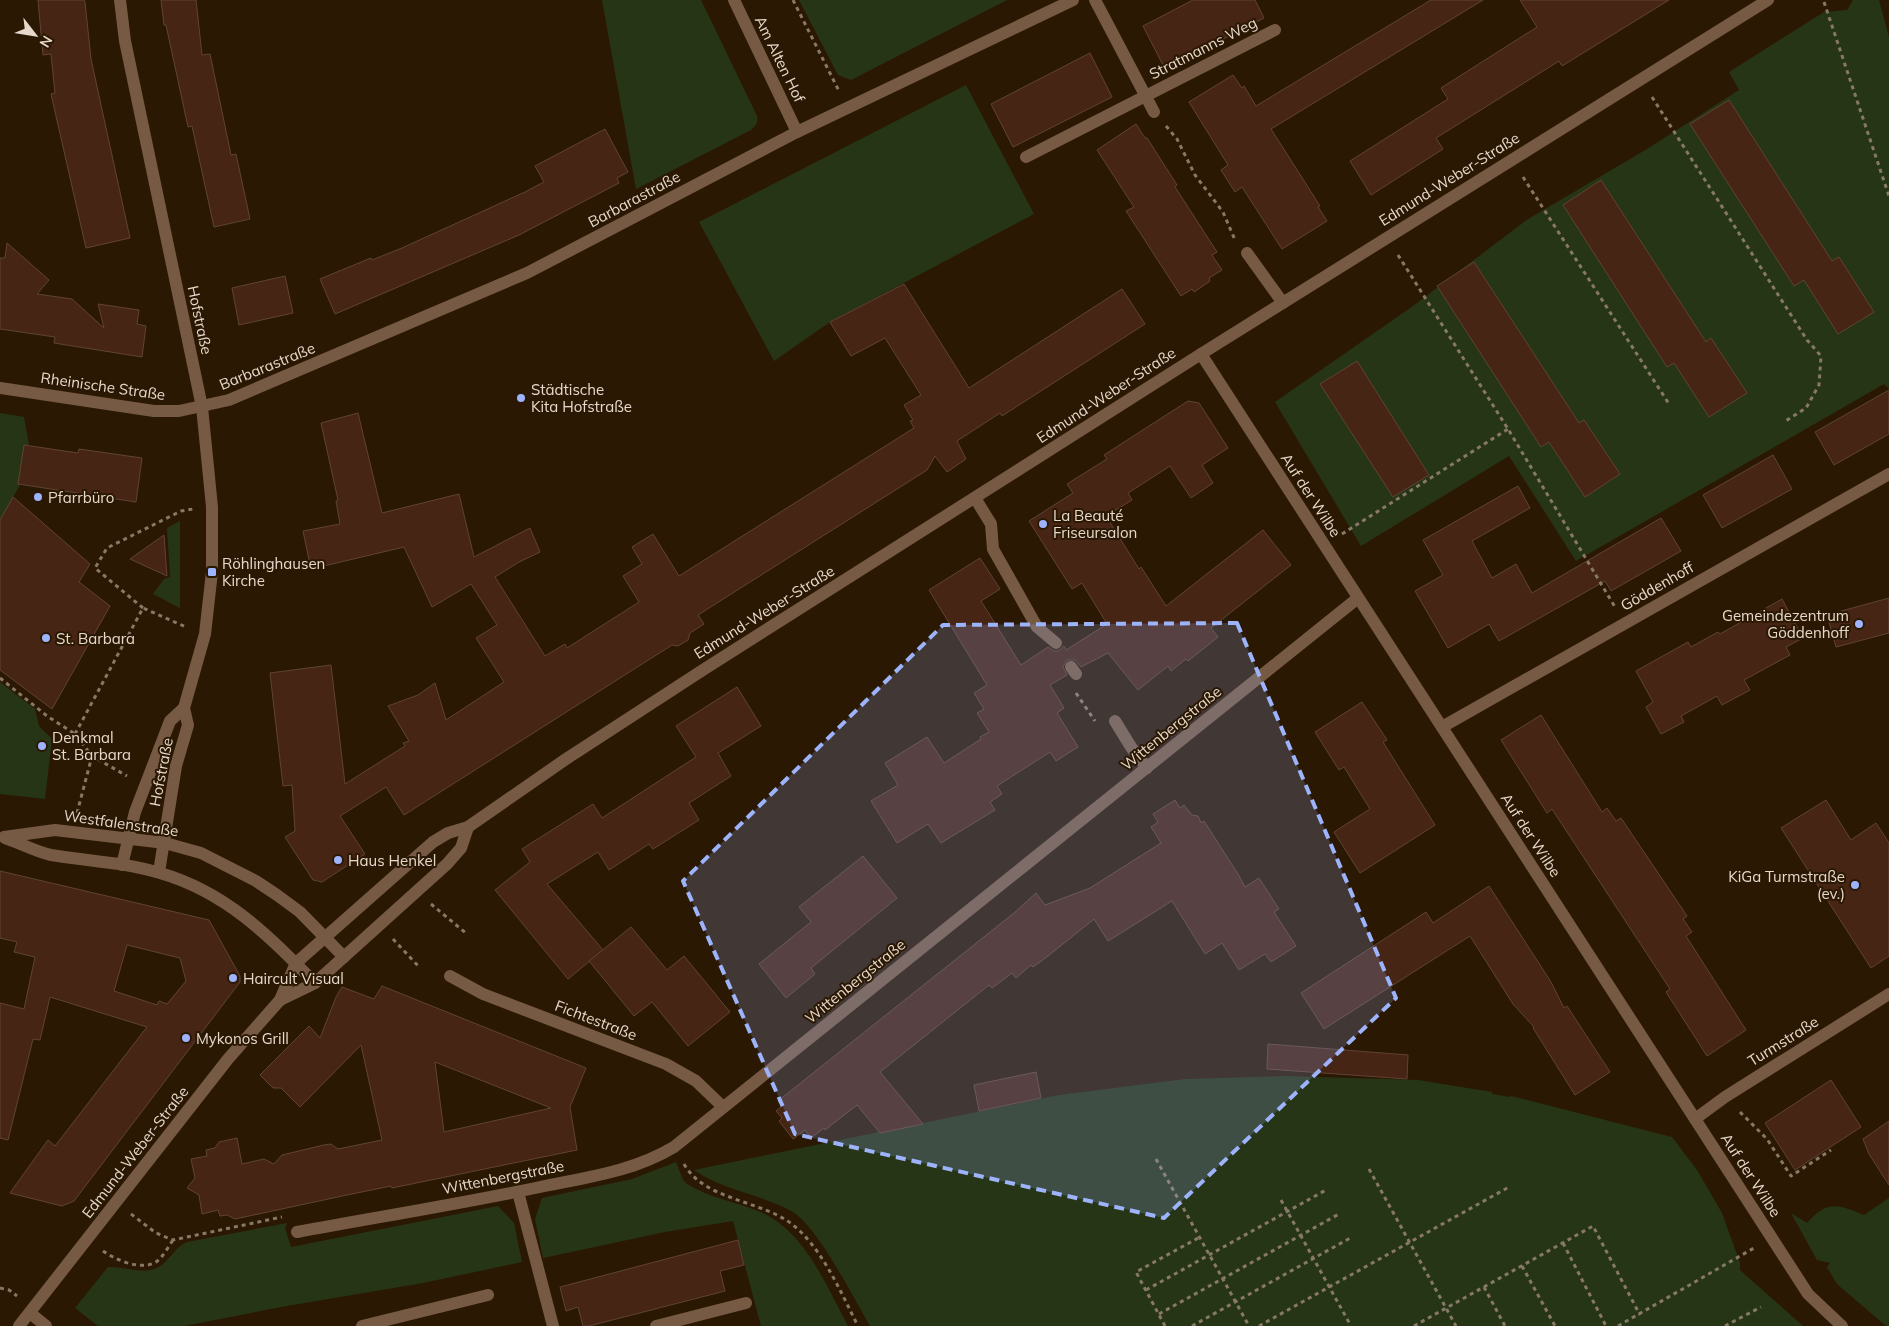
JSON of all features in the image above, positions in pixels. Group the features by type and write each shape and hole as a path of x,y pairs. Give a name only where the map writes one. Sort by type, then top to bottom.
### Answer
{"street":[{"name":"Hofstraße","path":"120,0 125,41 202,407 212,507 212,572 205,634 184,708 188,725 176,766 159,872"},
{"name":"Am Alten Hof","path":"734,0 797,132"},
{"name":"Barbarastraße","path":"202,407 229,400 527,273 797,132 1073,0"},
{"name":"Stratmanns Weg","path":"1096,0 1154,112"},
{"name":"Edmund-Weber-Straße","path":"19,1326 228,1059 280,1000 296,963 433,842 448,833 468,827 566,759 706,668 1282,303 1768,0"},
{"name":"Stratmanns Weg","path":"1026,157 1275,30"},
{"path":"1247,253 1282,303"},
{"name":"Auf der Wilbe","path":"1201,354 1808,1294 1842,1326"},
{"name":"Rheinische Straße","path":"0,388 154,412 179,411 202,407"},
{"name":"Göddenhoff","path":"1442,727 1889,474"},
{"path":"975,498 991,524 993,549 1037,626 1056,642"},
{"name":"Wittenbergstraße","path":"298,1232 518,1192 624,1169 653,1159 674,1146 1358,598"},
{"name":"Hofstraße","path":"122,864 145,785 170,721 184,708"},
{"path":"1115,721 1130,747 1147,768"},
{"name":"Edmund-Weber-Straße","path":"280,1000 316,982 447,864 460,848 468,827"},
{"name":"Westfalenstraße","path":"2,837 55,830 165,843 201,853 256,881 300,912 325,938"},
{"name":"Westfalenstraße","path":"2,837 50,854 122,864 159,872 188,883 240,912 296,963"},
{"path":"325,938 344,957"},
{"path":"296,963 316,982"},
{"name":"Fichtestraße","path":"450,976 483,994 666,1064 696,1081 723,1107"},
{"name":"Turmstraße","path":"1695,1119 1725,1097 1889,994"},
{"path":"518,1192 553,1326"},
{"path":"362,1326 488,1294"},
{"path":"656,1326 746,1303"},
{"path":"30,1313 46,1326"}],"path":[{"path":"793,0 848,108"},
{"path":"1824,2 1889,196"},
{"path":"1641,79 1807,340 1821,356 1819,385 1806,408 1784,422"},
{"path":"1154,112 1177,139 1195,175 1222,212 1233,238 1247,253"},
{"path":"1512,160 1668,404"},
{"path":"1387,237 1508,429 1625,623"},
{"path":"1324,545 1508,429"},
{"path":"195,508 181,511 108,548 96,568 142,608 205,634"},
{"path":"75,734 142,608"},
{"path":"1074,670 1067,680 1101,730 1115,721"},
{"path":"0,678 47,716 75,734 92,756 130,777"},
{"path":"77,813 92,756"},
{"path":"418,890 436,909 467,934"},
{"path":"380,925 420,968"},
{"path":"1725,1097 1767,1139 1791,1176 1831,1150"},
{"path":"674,1146 690,1175 707,1187 786,1220 806,1237 830,1273 858,1326"},
{"path":"1156,1159 1249,1326"},
{"path":"1369,1169 1456,1326"},
{"path":"1259,1326 1509,1187"},
{"path":"1146,1290 1326,1190"},
{"path":"1281,1200 1351,1326"},
{"path":"116,1203 156,1233 173,1240 292,1215 298,1232"},
{"path":"1159,1314 1339,1214"},
{"path":"1414,1326 1594,1226 1640,1315"},
{"path":"1166,1326 1136,1272 1200,1237"},
{"path":"1192,1326 1352,1237"},
{"path":"1618,1326 1772,1238"},
{"path":"87,1239 112,1258 148,1265 157,1261 173,1240"},
{"path":"1563,1243 1606,1326"},
{"path":"1522,1266 1555,1326"},
{"path":"1484,1287 1505,1326"},
{"path":"1725,1326 1761,1307"}],"highlighted area":[{"path":"1237,623 1396,998 1164,1218 795,1134 683,881 943,625"}],"green space":[{"path":"602,0 701,0 757,116 757,122 754,127 636,189"},
{"path":"799,0 1007,0 851,80 838,75"},
{"path":"1853,0 1879,0 1889,37 1889,389 1884,384 1576,561 1509,456 1361,546 1275,402 1413,306 1528,219 1647,149 1739,90 1729,72 1824,12 1847,10"},
{"path":"966,85 1034,214 830,322 774,361 699,222"},
{"path":"0,413 24,417 29,445 24,445 20,474 25,476 0,520"},
{"path":"180,521 180,608 153,594 164,579 170,577 167,528"},
{"path":"0,682 35,709 39,726 52,739 45,799 0,794"},
{"path":"1285,1076 1418,1080 1511,1096 1672,1137 1697,1170 1722,1213 1740,1263 1740,1270 1803,1326 870,1326 835,1264 814,1233 793,1212 769,1201 718,1183 694,1170 1059,1095 1185,1079"},
{"path":"676,1162 683,1180 695,1189 758,1211 789,1231 822,1276 848,1326 761,1326 733,1221 665,1232 543,1258 535,1219 542,1198 632,1179"},
{"path":"1889,1198 1889,1326 1886,1326 1837,1284 1827,1267 1830,1263 1817,1260 1791,1213 1807,1223 1821,1210 1833,1206 1847,1208 1864,1215"},
{"path":"498,1206 514,1223 522,1262 423,1283 281,1307 184,1326 98,1326 75,1308 108,1267 151,1270 164,1263 177,1249 187,1242 287,1223 285,1228 291,1247"}],"building":[{"path":"38,0 84,0 85,2 91,59 130,238 86,248 51,94 55,93 51,54 43,55"},
{"path":"161,0 196,0 202,55 210,54 231,155 236,154 250,219 214,227 192,126 188,127 166,25 164,25"},
{"path":"1193,0 1255,0 1264,18 1165,69 1143,26"},
{"path":"1431,0 1483,0 1271,129 1320,206 1318,207 1327,221 1282,249 1242,187 1235,192 1221,170 1228,165 1189,102 1233,75 1242,88 1244,86 1256,106"},
{"path":"1520,0 1669,0 1562,66 1559,61 1436,138 1443,149 1371,195 1350,161 1448,99 1441,88 1537,27"},
{"path":"1090,53 1112,97 1013,147 991,104"},
{"path":"1729,100 1832,261 1839,257 1874,312 1838,334 1804,280 1794,286 1690,124"},
{"path":"1136,124 1177,185 1175,187 1217,252 1212,255 1222,270 1209,278 1210,281 1194,292 1192,289 1181,296 1126,211 1134,207 1097,150"},
{"path":"605,129 628,172 617,178 619,183 519,235 335,314 320,279 371,258 372,260 402,248 544,182 535,166"},
{"path":"1601,180 1706,342 1711,338 1747,393 1709,417 1674,363 1667,367 1563,205"},
{"path":"7,243 49,280 37,294 72,299 104,328 98,304 139,310 137,324 146,326 142,357 54,343 55,337 0,329 0,258 5,258"},
{"path":"1474,262 1579,423 1584,420 1620,474 1585,497 1549,442 1541,447 1437,286"},
{"path":"285,276 293,313 239,325 232,288"},
{"path":"904,284 969,388 1122,289 1145,324 1002,416 1000,413 957,441 966,459 947,472 935,456 927,470 698,615 704,624 690,633 688,640 678,646 672,645 404,815 386,787 340,816 365,854 322,882 313,880 285,837 295,831 292,785 283,786 270,673 331,665 345,784 405,746 403,743 409,741 388,706 418,695 435,683 446,720 504,682 476,638 497,625 471,584 432,607 404,547 311,569 303,531 340,524 336,501 338,500 321,423 358,413 382,513 459,494 474,557 530,528 540,552 495,577 545,656 565,644 567,648 639,602 623,576 642,564 632,547 653,534 679,576 914,428 910,421 913,420 904,405 921,395 885,338 851,356 830,322"},
{"path":"1357,361 1429,475 1393,497 1320,384"},
{"path":"1889,390 1889,434 1834,465 1815,432"},
{"path":"1188,401 1199,403 1228,448 1202,465 1213,483 1191,498 1170,466 1128,493 1132,500 1106,516 1139,569 1141,567 1166,606 1263,530 1291,565 1211,628 1218,637 1188,661 1186,659 1171,671 1168,666 1138,690 1108,653 1081,667 1075,660 1067,660 1063,667 1067,675 1050,685 1064,708 1057,713 1078,747 1056,761 1050,752 997,786 1002,794 990,802 995,810 941,843 928,824 897,843 871,801 898,785 885,763 927,737 944,763 989,732 977,713 984,709 974,693 987,685 929,590 980,558 1000,589 981,601 1021,665 1048,647 1058,651 1064,646 1066,650 1107,624 1082,583 1072,589 1029,521 1073,493 1067,484 1107,459 1104,455"},
{"path":"24,445 78,453 79,449 142,458 136,502 18,484"},
{"path":"1773,455 1792,489 1722,528 1703,495"},
{"path":"1518,486 1530,508 1472,541 1492,578 1516,564 1532,593 1661,518 1681,551 1611,591 1605,581 1499,641 1489,624 1448,648 1415,591 1443,575 1423,540"},
{"name":"St. Barbara","path":"13,497 90,564 79,582 110,606 52,709 0,670 0,520"},
{"path":"164,535 167,576 130,559"},
{"name":"Gemeindezentrum Göddenhoff","path":"1889,598 1889,633 1836,647 1827,615"},
{"path":"1782,599 1803,638 1786,647 1790,655 1744,680 1750,690 1722,705 1717,696 1681,716 1684,722 1661,734 1646,707 1653,702 1636,671 1688,642 1691,647 1718,632 1720,634"},
{"path":"737,687 761,726 718,753 731,776 689,803 699,820 653,849 649,844 609,870 598,852 547,884 603,950 568,979 495,890 530,862 522,849 593,804 602,818 696,757 676,726"},
{"path":"1362,702 1387,740 1383,742 1435,825 1360,873 1334,832 1370,809 1344,767 1339,770 1315,732"},
{"path":"1541,715 1602,812 1607,808 1616,821 1621,818 1687,916 1683,919 1692,932 1686,936 1746,1030 1707,1056 1666,992 1670,989 1552,809 1547,813 1501,740"},
{"path":"1175,800 1180,808 1184,805 1192,815 1198,816 1201,823 1204,821 1245,887 1259,878 1279,909 1274,912 1296,946 1271,962 1265,954 1239,970 1222,943 1205,954 1172,901 1108,941 1094,919 1048,956 1033,967 1031,965 1016,978 1012,973 992,988 989,985 880,1072 923,1124 880,1133 857,1105 825,1130 824,1128 811,1138 805,1130 793,1139 779,1121 782,1118 776,1111 782,1106 778,1101 1014,913 1036,893 1045,905 1090,888 1161,843 1151,827 1158,822 1153,814"},
{"name":"KiGa Turmstraße (ev.)","path":"1826,800 1851,840 1876,823 1889,843 1889,956 1871,968 1781,828"},
{"path":"863,856 897,898 811,968 815,974 786,998 759,964 811,922 799,907"},
{"path":"0,871 209,920 240,976 240,982 74,1201 62,1206 10,1193 48,1140 55,1146 147,1027 50,997 40,1040 33,1039 8,1140 0,1138 0,1003 24,1009 35,957 14,952 17,942 0,938","holes":["127,945 180,958 186,981 167,1004 159,1001 157,1005 114,991"]},
{"path":"1489,886 1551,982 1564,1008 1567,1006 1610,1072 1575,1095 1534,1027 1513,1004 1470,936 1324,1029 1301,993 1426,912 1433,923"},
{"path":"631,927 667,970 684,956 730,1012 688,1046 652,1002 634,1016 589,961"},
{"path":"382,986 586,1068 570,1107 577,1150 235,1219 227,1215 220,1216 218,1210 202,1214 199,1195 187,1188 195,1178 191,1159 207,1156 206,1150 215,1148 219,1142 237,1138 242,1164 264,1159 274,1164 282,1155 324,1145 331,1144 338,1149 382,1140 361,1045 300,1107 281,1088 273,1088 260,1075 309,1026 320,1038 336,997 342,987 374,999","holes":["435,1062 551,1108 444,1132"]},
{"path":"1268,1044 1408,1055 1407,1079 1267,1069"},
{"path":"1036,1072 1041,1098 979,1111 974,1085"},
{"path":"1831,1080 1861,1127 1795,1170 1765,1123"},
{"path":"1889,1121 1889,1185 1869,1154 1863,1139"},
{"path":"738,1240 744,1265 720,1271 725,1291 589,1326 583,1326 578,1307 566,1311 560,1287"}],"place":[{"name":"Städtische Kita Hofstraße","path":"521,398"},
{"name":"Pfarrbüro","path":"38,497"},
{"name":"La Beauté Friseursalon","path":"1043,524"},
{"name":"Röhlinghausen Kirche","path":"212,572"},
{"name":"Gemeindezentrum Göddenhoff","path":"1859,624"},
{"name":"St. Barbara","path":"46,638"},
{"name":"Denkmal St. Barbara","path":"42,746"},
{"name":"Haus Henkel","path":"338,860"},
{"name":"KiGa Turmstraße (ev.)","path":"1855,885"},
{"name":"Haircult Visual","path":"233,978"},
{"name":"Mykonos Grill","path":"186,1038"}]}
